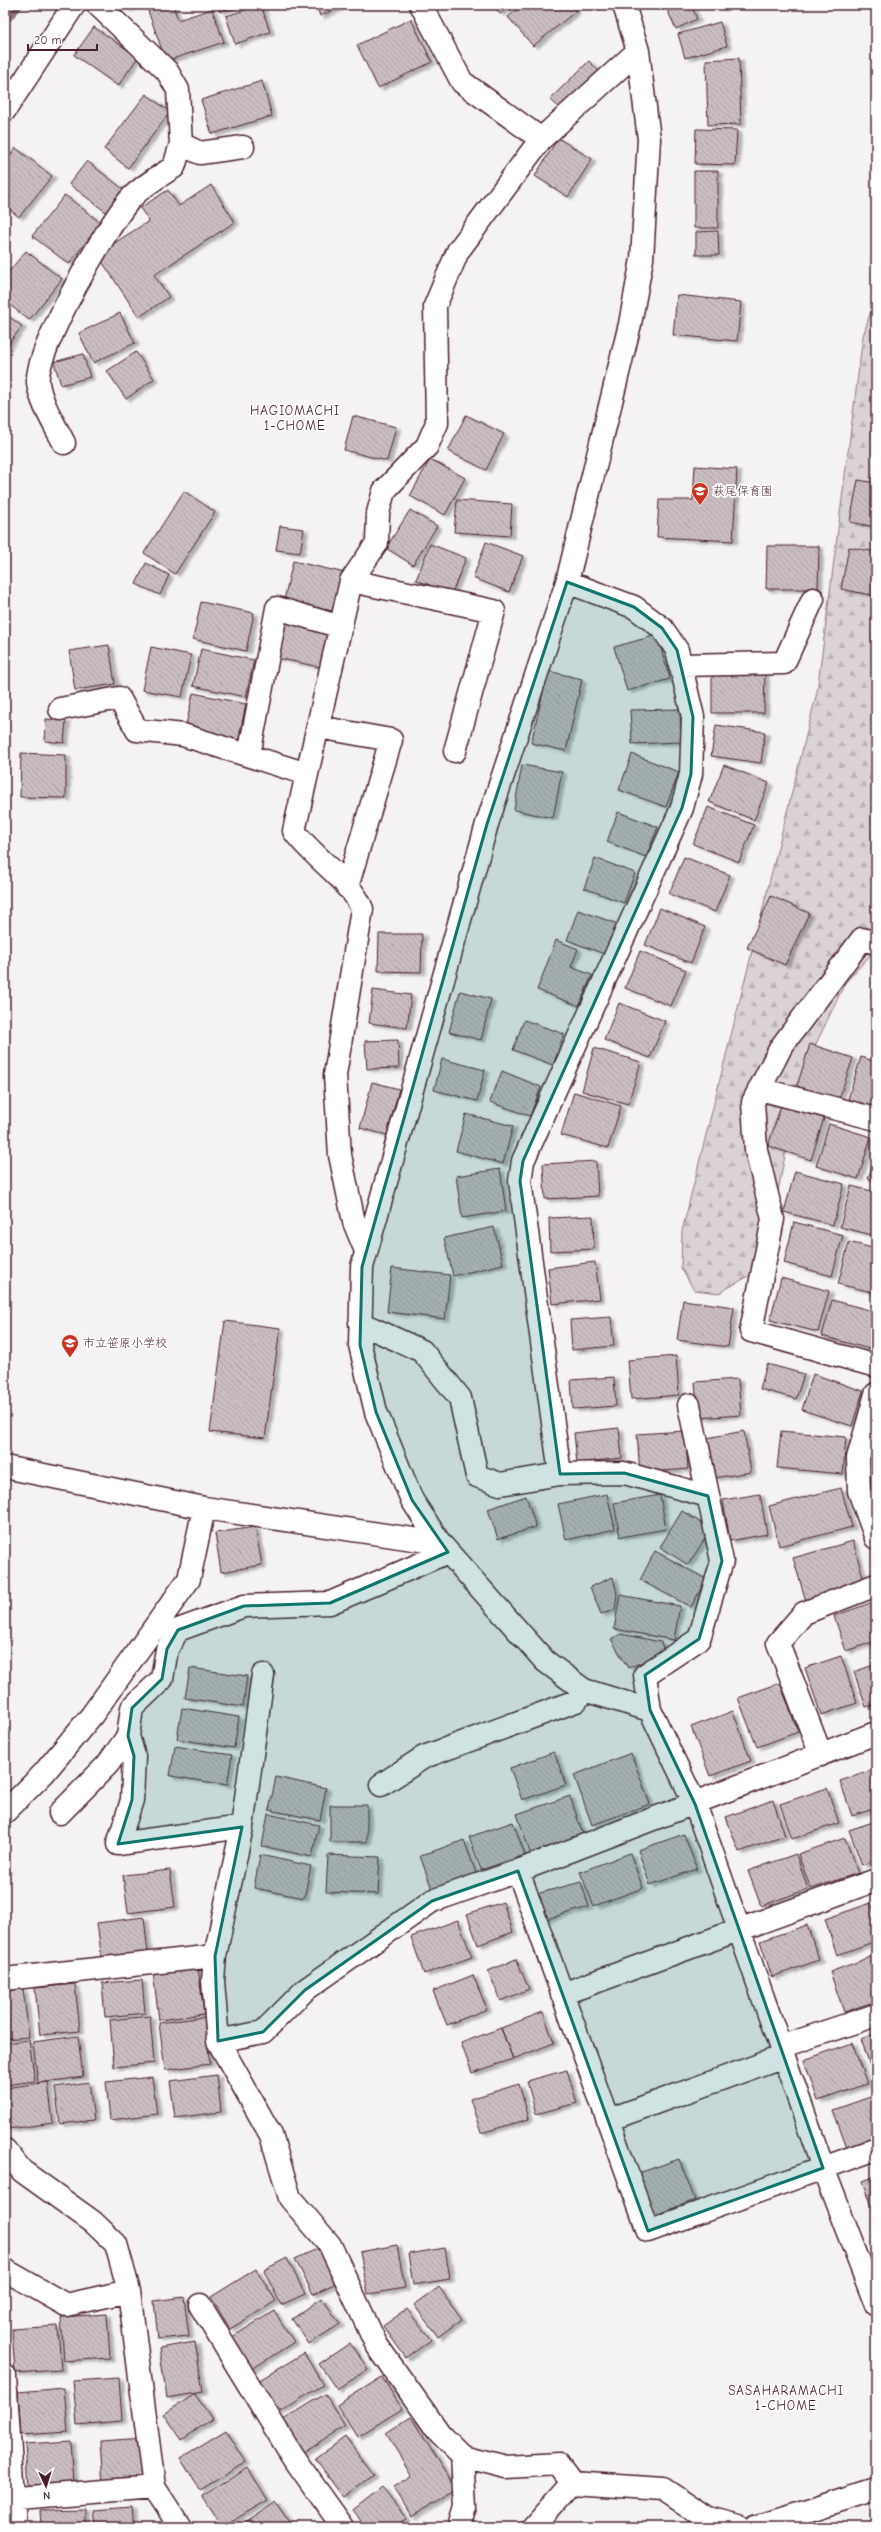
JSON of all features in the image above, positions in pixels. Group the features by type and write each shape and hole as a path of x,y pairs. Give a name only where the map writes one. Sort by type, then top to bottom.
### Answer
{"street":[{"path":"5,110 74,5"},
{"path":"64,443 49,413 38,381 45,350 92,255 132,198 148,183 174,167 181,144 178,90 167,71 98,5"},
{"path":"421,5 462,82 541,139"},
{"path":"624,5 638,51 648,139 642,259 630,324 567,582 487,824 366,1251 362,1267 360,1345 376,1412 412,1500 444,1547 545,1661 584,1690 650,1710"},
{"path":"366,1251 354,1222 340,1155 335,1075 362,908 358,897 305,846 294,831 352,581 377,543 378,513 384,491 427,446 438,423 435,306 447,273 458,251 541,139 638,51"},
{"path":"181,144 200,153 243,147"},
{"path":"352,581 494,611 455,751"},
{"path":"560,1474 520,1181 523,1161 682,808 691,774 693,717 677,650 662,628 634,607 567,582"},
{"path":"680,665 784,663 814,599"},
{"path":"249,755 277,608 341,626"},
{"path":"60,709 119,698 137,730 183,735 307,774"},
{"path":"318,727 391,740 347,887"},
{"path":"876,943 862,939 781,1047 753,1102 756,1150 773,1219 751,1331 876,1366"},
{"path":"759,1089 876,1119"},
{"path":"360,1324 422,1351 460,1398 477,1476 500,1484 560,1474 624,1473 708,1496"},
{"path":"876,1394 858,1458 859,1491 876,1538"},
{"path":"689,1405 722,1561 699,1639 645,1675 650,1710 695,1804 823,2168 876,2306"},
{"path":"5,1466 204,1508 444,1547"},
{"path":"5,1812 44,1773 92,1715 189,1579 204,1508"},
{"path":"242,1827 118,1844 132,1800 134,1756 128,1736 132,1708 162,1679 167,1649 178,1630 244,1606 330,1603 444,1547"},
{"path":"821,1755 778,1643 804,1613 876,1585"},
{"path":"263,1675 242,1827 215,1956 214,2009 218,2041 271,2135 290,2198 330,2246 376,2344 440,2434 462,2456 506,2467 558,2464 572,2483"},
{"path":"381,1785 424,1757 576,1701 584,1690"},
{"path":"218,2041 263,2032 305,1990 432,1901 518,1872 876,1733"},
{"path":"60,1813 108,1764 128,1736"},
{"path":"518,1872 648,2231 876,2149"},
{"path":"562,1994 876,1880"},
{"path":"5,1979 215,1956"},
{"path":"608,2120 876,2015"},
{"path":"5,2150 22,2170 93,2222 116,2244 129,2291 154,2487 180,2527"},
{"path":"5,2270 66,2305 129,2291"},
{"path":"200,2305 293,2456 343,2527"},
{"path":"5,2376 9,2499 15,2527"},
{"path":"459,2527 465,2507 462,2456"},
{"path":"533,2527 572,2483"},
{"path":"572,2483 662,2488 708,2519 739,2527"},
{"path":"9,2499 154,2487"},
{"path":"756,2527 876,2489"}],"highlighted area":[{"path":"567,582 634,607 662,628 677,650 693,717 691,774 682,808 523,1161 520,1181 560,1474 624,1473 708,1496 722,1561 699,1639 645,1675 650,1710 695,1804 823,2168 648,2231 518,1871 432,1901 305,1990 263,2032 218,2041 215,1956 242,1827 118,1844 132,1800 134,1756 128,1736 132,1708 162,1679 167,1649 178,1630 244,1606 330,1603 448,1552 412,1500 376,1412 360,1345 362,1267 487,824"}],"green space":[{"path":"876,295 876,949 845,983 814,1048 792,1120 769,1237 752,1274 719,1293 694,1290 681,1268 682,1231 817,692 863,336"}],"building":[{"path":"125,5 135,5 126,9"},
{"path":"156,5 173,5 178,20 212,9 224,42 166,61 147,8"},
{"path":"217,5 236,5 220,12"},
{"path":"261,5 270,32 235,44 226,16"},
{"path":"316,5 345,5 320,16"},
{"path":"492,5 511,5 500,14"},
{"path":"523,5 571,5 576,11 533,46 508,17"},
{"path":"665,5 691,5 697,19 676,29"},
{"path":"411,19 432,62 378,88 357,45"},
{"path":"720,22 727,46 685,58 678,34"},
{"path":"94,27 138,57 118,86 74,55"},
{"path":"739,58 741,124 708,125 706,60"},
{"path":"589,61 604,77 566,114 550,99"},
{"path":"262,81 272,116 212,134 201,100"},
{"path":"146,94 170,112 128,168 104,149"},
{"path":"696,129 737,130 735,165 695,164"},
{"path":"558,138 592,159 568,197 535,176"},
{"path":"16,148 52,176 19,217 5,206 5,161"},
{"path":"87,161 123,189 106,212 69,184"},
{"path":"694,171 718,171 718,228 694,228"},
{"path":"211,185 235,222 154,275 169,297 139,317 97,254 149,221 140,208 168,190 179,206"},
{"path":"65,195 101,223 69,264 32,236"},
{"path":"718,231 719,255 696,255 696,232"},
{"path":"26,251 62,279 29,320 5,301 5,276"},
{"path":"677,295 741,302 737,341 673,335"},
{"path":"120,313 135,343 93,363 79,333"},
{"path":"5,314 22,326 5,349"},
{"path":"136,352 154,379 126,399 107,371"},
{"path":"83,354 90,377 61,385 54,362"},
{"path":"466,415 504,434 486,470 448,451"},
{"path":"353,416 396,427 387,461 344,450"},
{"path":"430,459 465,478 445,515 410,496"},
{"path":"695,466 737,469 733,541 657,537 659,500 693,500"},
{"path":"858,480 876,483 876,527 850,522"},
{"path":"184,491 215,512 175,574 144,553"},
{"path":"457,500 512,504 510,536 454,532"},
{"path":"410,510 437,526 413,565 386,548"},
{"path":"280,526 304,529 300,553 276,550"},
{"path":"486,542 523,556 509,592 473,578"},
{"path":"430,544 466,558 452,593 416,580"},
{"path":"767,546 819,546 818,589 766,589"},
{"path":"849,547 876,552 876,596 841,589"},
{"path":"293,561 345,573 337,612 284,600"},
{"path":"146,563 169,575 160,595 136,584"},
{"path":"201,602 254,613 246,651 193,639"},
{"path":"284,621 332,631 324,668 277,658"},
{"path":"657,635 670,679 627,691 614,647"},
{"path":"109,645 115,684 75,690 69,651"},
{"path":"151,647 191,655 182,697 142,690"},
{"path":"201,649 254,660 246,697 193,686"},
{"path":"712,670 765,670 764,713 712,713"},
{"path":"548,671 582,679 566,751 531,743"},
{"path":"193,693 246,704 238,742 185,730"},
{"path":"680,709 681,742 632,744 630,710"},
{"path":"46,719 66,720 64,743 45,741"},
{"path":"716,725 765,732 761,763 711,756"},
{"path":"876,742 876,780 870,779"},
{"path":"21,753 66,755 66,798 20,797"},
{"path":"632,754 679,772 666,807 619,790"},
{"path":"522,765 562,772 553,818 514,810"},
{"path":"724,765 769,783 754,820 709,802"},
{"path":"708,807 754,825 739,862 693,844"},
{"path":"618,812 658,827 646,857 607,842"},
{"path":"684,857 730,875 715,912 669,894"},
{"path":"595,858 635,873 624,903 584,888"},
{"path":"771,896 809,913 785,965 747,948"},
{"path":"660,908 705,927 691,963 645,945"},
{"path":"578,910 618,924 607,955 567,940"},
{"path":"379,934 422,934 421,972 378,971"},
{"path":"556,940 578,949 571,967 592,975 579,1006 537,990"},
{"path":"640,951 686,970 671,1006 625,988"},
{"path":"876,979 876,996 871,995"},
{"path":"373,990 411,995 407,1028 369,1023"},
{"path":"460,991 491,999 481,1040 449,1032"},
{"path":"619,1003 665,1021 650,1058 604,1040"},
{"path":"524,1020 564,1034 553,1065 513,1050"},
{"path":"398,1040 399,1068 367,1069 365,1041"},
{"path":"810,1044 853,1058 839,1099 797,1086"},
{"path":"594,1048 641,1062 628,1104 582,1091"},
{"path":"861,1057 876,1062 876,1108 848,1099"},
{"path":"442,1059 485,1070 477,1101 434,1090"},
{"path":"502,1071 541,1087 530,1116 490,1102"},
{"path":"372,1082 399,1089 387,1135 360,1128"},
{"path":"574,1092 621,1106 608,1148 561,1135"},
{"path":"781,1105 824,1118 811,1160 768,1146"},
{"path":"466,1114 513,1126 503,1164 456,1151"},
{"path":"829,1124 871,1137 858,1179 816,1166"},
{"path":"876,1154 876,1181 868,1179"},
{"path":"596,1161 598,1196 545,1199 543,1164"},
{"path":"500,1169 506,1211 462,1218 456,1176"},
{"path":"795,1171 844,1184 833,1225 784,1212"},
{"path":"851,1186 876,1192 876,1236 840,1227"},
{"path":"593,1216 594,1249 550,1251 549,1218"},
{"path":"794,1222 843,1235 832,1276 784,1263"},
{"path":"494,1227 503,1264 453,1276 444,1238"},
{"path":"849,1242 876,1249 876,1293 838,1284"},
{"path":"595,1262 600,1299 552,1304 548,1268"},
{"path":"392,1268 450,1275 445,1319 387,1312"},
{"path":"781,1278 829,1291 818,1332 770,1320"},
{"path":"683,1300 734,1307 728,1347 677,1340"},
{"path":"832,1300 876,1312 876,1325 869,1349 822,1336"},
{"path":"611,1317 614,1346 572,1350 570,1320"},
{"path":"225,1321 280,1328 265,1438 210,1432"},
{"path":"676,1356 679,1395 631,1399 628,1360"},
{"path":"767,1364 804,1374 796,1399 760,1389"},
{"path":"813,1374 863,1391 852,1426 802,1410"},
{"path":"614,1377 616,1406 573,1409 571,1380"},
{"path":"738,1379 741,1415 698,1418 695,1382"},
{"path":"619,1428 622,1458 577,1463 574,1433"},
{"path":"685,1431 688,1469 640,1473 637,1434"},
{"path":"744,1431 751,1472 714,1478 707,1438"},
{"path":"781,1431 846,1437 843,1474 777,1468"},
{"path":"841,1488 852,1527 779,1546 769,1506"},
{"path":"607,1494 615,1529 566,1540 558,1504"},
{"path":"760,1494 767,1534 730,1541 723,1500"},
{"path":"660,1495 666,1529 620,1537 614,1503"},
{"path":"526,1496 536,1527 498,1539 488,1509"},
{"path":"682,1511 711,1529 688,1565 660,1547"},
{"path":"255,1527 262,1565 221,1572 215,1533"},
{"path":"853,1541 865,1585 806,1601 793,1558"},
{"path":"655,1551 706,1579 691,1607 640,1580"},
{"path":"613,1577 617,1594 615,1610 601,1614 590,1587"},
{"path":"620,1595 680,1606 674,1640 614,1629"},
{"path":"876,1601 876,1641 846,1651 834,1616"},
{"path":"621,1634 661,1642 665,1653 628,1668 611,1639"},
{"path":"841,1656 857,1703 821,1715 805,1668"},
{"path":"876,1664 876,1704 866,1707 854,1672"},
{"path":"190,1668 247,1676 243,1707 185,1698"},
{"path":"780,1683 798,1732 757,1747 738,1698"},
{"path":"182,1708 239,1717 234,1748 177,1739"},
{"path":"733,1711 751,1761 710,1776 691,1727"},
{"path":"175,1746 232,1755 227,1785 170,1776"},
{"path":"554,1752 566,1785 522,1800 510,1768"},
{"path":"631,1753 650,1804 592,1825 574,1775"},
{"path":"876,1769 876,1808 852,1816 840,1781"},
{"path":"276,1777 326,1788 320,1820 269,1810"},
{"path":"827,1788 839,1823 792,1839 780,1804"},
{"path":"570,1796 583,1835 530,1853 517,1814"},
{"path":"773,1800 785,1836 739,1852 726,1817"},
{"path":"330,1805 367,1805 367,1842 330,1842"},
{"path":"268,1814 319,1825 312,1857 262,1846"},
{"path":"876,1821 876,1860 862,1865 849,1830"},
{"path":"513,1822 525,1855 481,1870 469,1837"},
{"path":"684,1834 697,1869 650,1885 638,1850"},
{"path":"845,1838 858,1873 811,1889 798,1854"},
{"path":"464,1840 476,1873 432,1889 420,1856"},
{"path":"630,1853 643,1888 594,1906 580,1872"},
{"path":"796,1854 808,1889 761,1906 748,1871"},
{"path":"260,1855 311,1866 304,1898 254,1888"},
{"path":"328,1855 380,1857 378,1894 326,1892"},
{"path":"170,1870 175,1907 128,1913 123,1875"},
{"path":"581,1882 589,1907 543,1920 536,1894"},
{"path":"503,1902 513,1932 478,1945 467,1914"},
{"path":"871,1903 876,1916 876,1941 837,1955 825,1919"},
{"path":"144,1917 148,1954 102,1960 97,1923"},
{"path":"458,1920 472,1957 424,1974 411,1937"},
{"path":"807,1925 819,1960 772,1977 760,1941"},
{"path":"876,1955 876,2001 844,2012 830,1972"},
{"path":"516,1959 529,1989 501,2001 488,1971"},
{"path":"198,1967 204,2014 159,2020 153,1972"},
{"path":"473,1975 487,2009 447,2025 433,1991"},
{"path":"142,1980 145,2013 105,2017 102,1983"},
{"path":"75,1984 80,2031 40,2035 35,1988"},
{"path":"23,1989 29,2037 5,2039 5,1991"},
{"path":"543,2012 554,2043 513,2059 501,2028"},
{"path":"150,2016 154,2063 114,2067 110,2020"},
{"path":"204,2017 210,2064 165,2070 159,2023"},
{"path":"501,2028 513,2059 472,2073 461,2043"},
{"path":"876,2033 876,2080 875,2080 861,2039"},
{"path":"78,2036 83,2077 38,2083 33,2042"},
{"path":"29,2040 35,2081 5,2085 5,2043"},
{"path":"852,2043 867,2084 818,2101 804,2060"},
{"path":"567,2070 577,2103 536,2114 527,2081"},
{"path":"217,2075 221,2112 175,2118 170,2081"},
{"path":"152,2077 157,2114 110,2120 106,2082"},
{"path":"48,2082 53,2123 8,2129 5,2088"},
{"path":"89,2082 94,2120 60,2124 55,2087"},
{"path":"519,2084 529,2119 481,2133 470,2099"},
{"path":"876,2095 876,2141 848,2151 833,2110"},
{"path":"679,2159 695,2200 652,2216 636,2174"},
{"path":"876,2176 876,2217 863,2181"},
{"path":"397,2245 405,2288 368,2294 360,2252"},
{"path":"319,2248 336,2283 313,2294 295,2259"},
{"path":"445,2248 450,2279 413,2285 408,2254"},
{"path":"287,2258 305,2294 281,2305 264,2270"},
{"path":"256,2269 276,2301 230,2329 211,2297"},
{"path":"439,2287 462,2319 438,2337 414,2305"},
{"path":"184,2297 189,2336 158,2339 154,2301"},
{"path":"322,2298 340,2324 309,2344 292,2319"},
{"path":"407,2309 431,2340 406,2358 383,2326"},
{"path":"274,2311 294,2342 249,2371 229,2339"},
{"path":"107,2314 110,2358 64,2361 61,2317"},
{"path":"58,2326 61,2370 15,2373 12,2329"},
{"path":"195,2342 203,2392 167,2398 159,2348"},
{"path":"350,2343 368,2369 337,2390 319,2364"},
{"path":"304,2353 323,2385 278,2413 258,2381"},
{"path":"382,2377 402,2409 357,2437 337,2405"},
{"path":"119,2378 122,2421 77,2425 73,2381"},
{"path":"64,2388 68,2432 21,2435 18,2392"},
{"path":"195,2394 212,2419 182,2440 164,2414"},
{"path":"325,2394 345,2426 300,2454 280,2422"},
{"path":"411,2417 456,2490 411,2516 394,2487 412,2476 386,2433"},
{"path":"226,2430 246,2462 200,2490 180,2458"},
{"path":"345,2437 373,2475 343,2497 315,2459"},
{"path":"145,2438 149,2482 103,2485 100,2441"},
{"path":"71,2441 74,2484 28,2487 25,2444"},
{"path":"248,2468 268,2500 222,2527 202,2496"},
{"path":"382,2488 406,2518 395,2527 366,2527 353,2511"},
{"path":"276,2502 292,2527 238,2527 255,2516"},
{"path":"132,2508 134,2527 95,2527 93,2511"},
{"path":"86,2509 86,2527 41,2527 40,2510"}],"waterway":[{"path":"5,22 20,5"}],"place":[{"name":"萩尾保育園","path":"700,506"},
{"name":"市立笹原小学校","path":"70,1358"}],"district":[{"name":"HAGIOMACHI 1-CHOME","path":"295,418"},
{"name":"SASAHARAMACHI 1-CHOME","path":"786,2398"}]}
